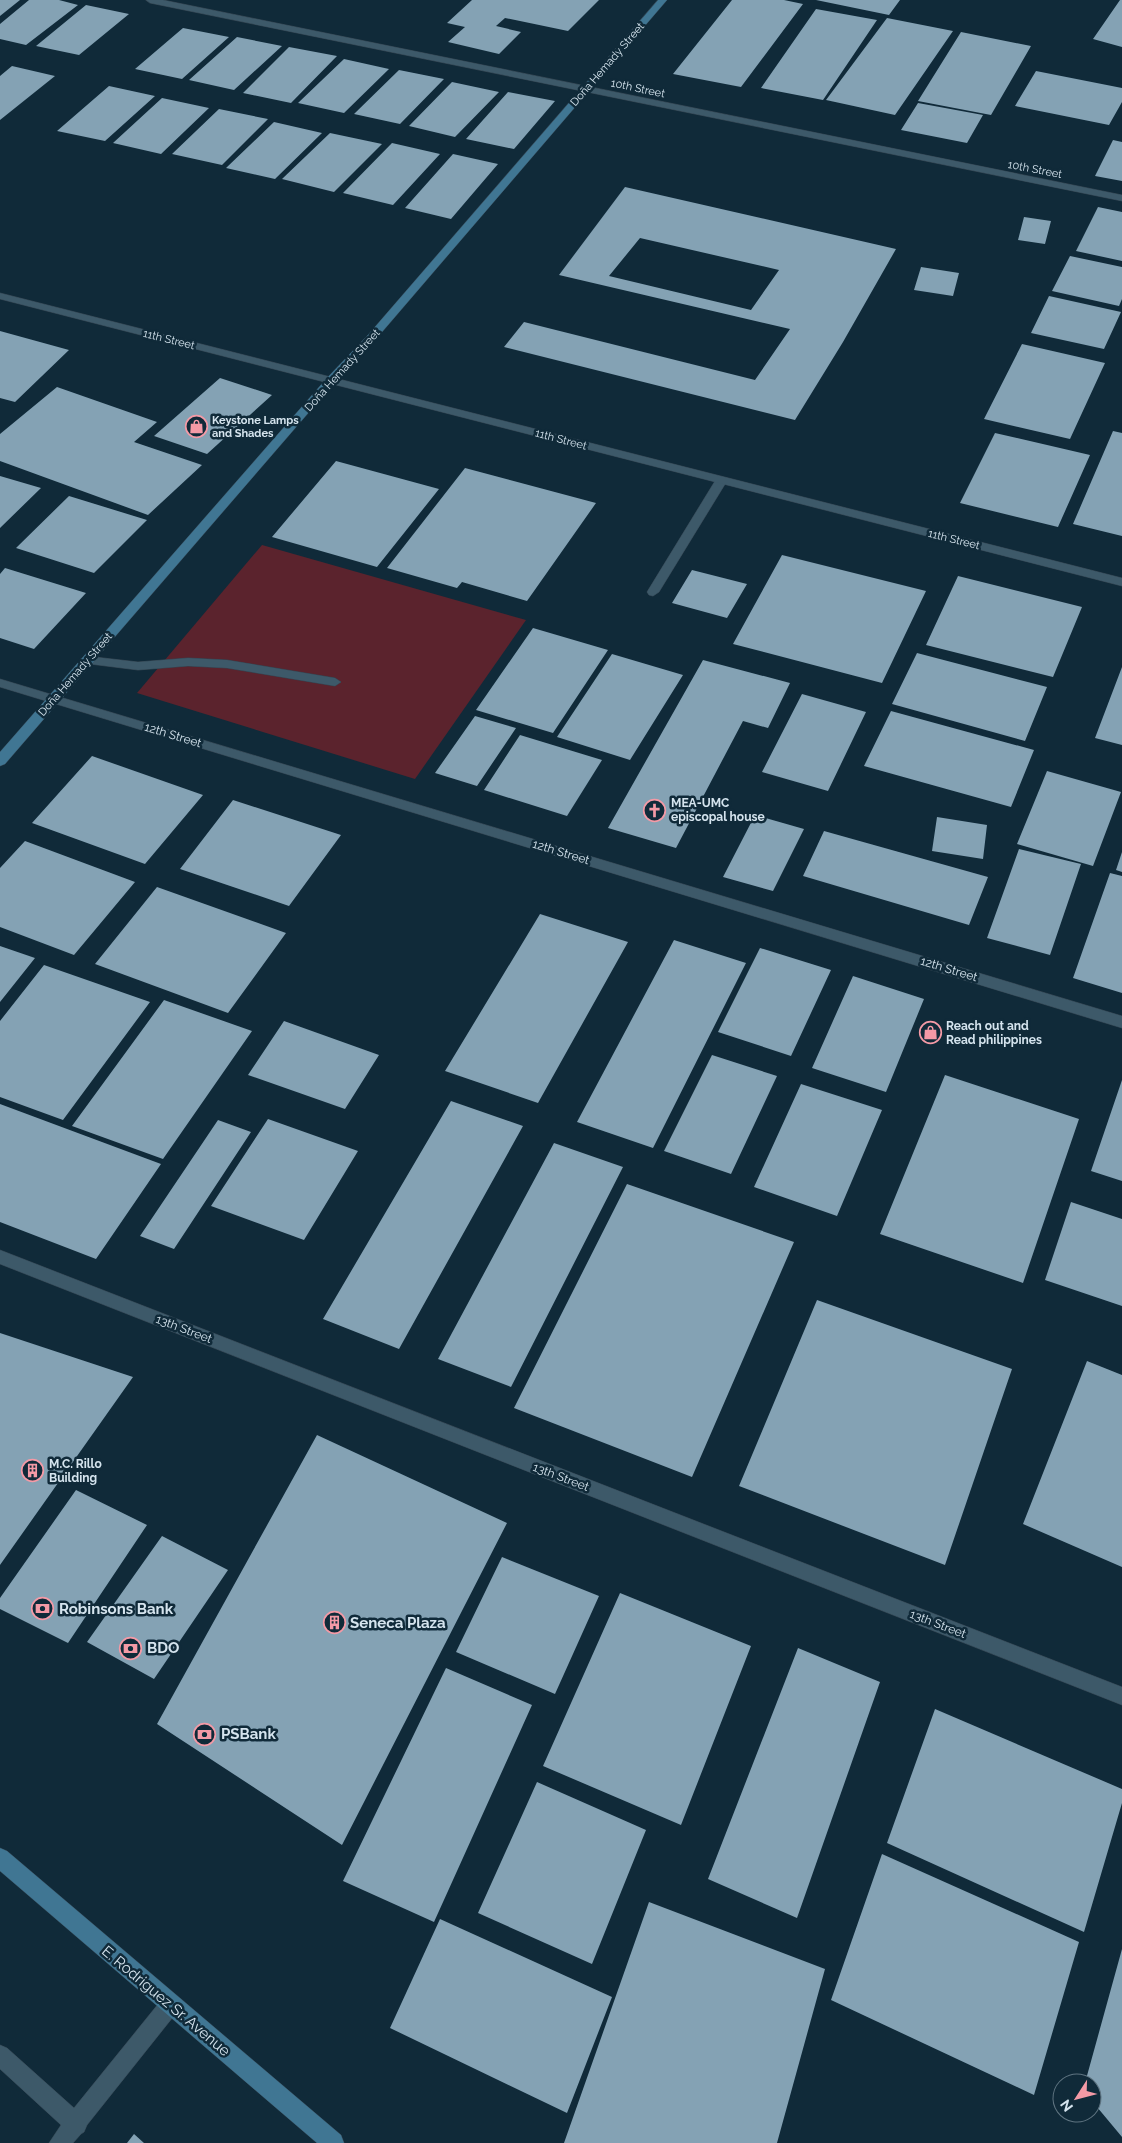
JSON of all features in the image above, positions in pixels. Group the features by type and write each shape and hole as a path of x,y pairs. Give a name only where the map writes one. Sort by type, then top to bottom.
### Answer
{"main road":[{"name":"Doña Hemady Street","path":"0,761 86,660 372,337 585,88 663,0"},
{"name":"E. Rodriguez Sr. Avenue","path":"0,1858 333,2143"}],"street":[{"name":"10th Street","path":"150,0 165,1 1122,198"},
{"name":"11th Street","path":"0,296 1122,582"},
{"path":"653,592 721,481"},
{"path":"86,660 138,666 188,662 227,664 335,682"},
{"name":"12th Street","path":"0,683 1122,1022"},
{"name":"13th Street","path":"0,1257 1122,1696"},
{"path":"60,2143 77,2125 170,2005"},
{"path":"0,2055 77,2125"}],"shaded area":[{"path":"262,545 526,620 415,779 137,693"}],"building":[{"path":"0,0 20,0 0,16"},
{"path":"29,0 59,0 78,5 26,45 0,39 0,24"},
{"path":"472,0 599,0 568,31 505,18 496,26 521,32 499,54 448,42 465,27 447,23"},
{"path":"732,0 784,0 803,4 741,87 673,74"},
{"path":"816,0 900,0 889,15"},
{"path":"1120,0 1122,0 1122,47 1093,39"},
{"path":"86,5 129,14 79,55 36,46"},
{"path":"816,9 877,20 823,100 761,88"},
{"path":"887,18 953,31 895,115 826,100"},
{"path":"183,28 229,37 182,79 135,69"},
{"path":"961,32 1031,46 991,115 918,101"},
{"path":"237,37 282,46 234,90 189,80"},
{"path":"289,47 337,56 291,103 243,93"},
{"path":"344,59 389,69 344,113 298,103"},
{"path":"12,66 55,76 0,120 0,76"},
{"path":"399,70 444,79 400,124 354,114"},
{"path":"1036,71 1122,88 1122,102 1109,125 1015,106"},
{"path":"452,82 499,92 455,137 409,126"},
{"path":"109,86 155,96 105,141 57,131"},
{"path":"508,92 555,101 514,149 466,139"},
{"path":"162,98 209,108 161,154 113,143"},
{"path":"918,103 983,115 967,143 901,130"},
{"path":"219,109 268,119 222,165 172,154"},
{"path":"274,122 322,133 275,179 226,168"},
{"path":"330,133 382,144 334,192 282,179"},
{"path":"1113,140 1122,142 1122,181 1095,176"},
{"path":"392,143 440,154 393,205 343,193"},
{"path":"453,154 498,164 451,219 405,208"},
{"path":"625,187 896,249 843,342 795,420 504,347 524,322 755,380 790,329 559,275","holes":["640,238 779,270 751,310 609,276"]},
{"path":"1098,207 1122,212 1122,261 1076,251"},
{"path":"1024,217 1051,221 1045,244 1018,240"},
{"path":"1070,256 1122,267 1122,299 1119,306 1052,291"},
{"path":"921,267 959,273 953,296 914,290"},
{"path":"1049,296 1121,312 1104,349 1031,333"},
{"path":"0,331 69,350 15,402 0,398"},
{"path":"1022,344 1105,363 1070,439 984,419"},
{"path":"220,378 272,395 207,454 154,436"},
{"path":"57,387 157,422 134,442 202,465 148,515 0,461 0,434"},
{"path":"1113,431 1122,433 1122,536 1073,524"},
{"path":"995,433 1090,455 1058,527 960,503"},
{"path":"336,461 439,489 377,567 272,537"},
{"path":"465,468 596,503 527,601 462,582 457,588 387,568"},
{"path":"0,476 41,488 0,528"},
{"path":"69,496 147,520 94,573 16,548"},
{"path":"782,555 926,591 882,683 733,644"},
{"path":"5,568 86,593 34,649 0,638 0,574"},
{"path":"692,570 747,584 727,618 672,603"},
{"path":"958,576 1082,607 1053,677 926,645"},
{"path":"533,628 608,650 553,733 476,710"},
{"path":"917,653 1047,687 1025,741 892,704"},
{"path":"612,654 683,675 630,760 557,737"},
{"path":"703,660 790,683 768,728 743,721 676,848 608,828"},
{"path":"1122,667 1122,745 1095,738"},
{"path":"802,694 866,712 828,791 762,772"},
{"path":"891,711 1034,750 1011,807 864,766"},
{"path":"475,716 516,728 477,786 435,773"},
{"path":"520,735 602,760 567,816 484,790"},
{"path":"92,756 203,795 145,864 32,823"},
{"path":"1047,771 1121,792 1093,866 1017,844"},
{"path":"233,800 341,835 289,906 180,869"},
{"path":"755,815 804,829 773,891 723,877"},
{"path":"937,817 987,825 983,859 932,851"},
{"path":"824,831 988,877 969,925 803,876"},
{"path":"25,841 135,882 74,955 0,927 0,868"},
{"path":"1019,849 1081,864 1050,955 987,938"},
{"path":"1122,852 1122,872 1116,870"},
{"path":"1110,873 1122,876 1122,993 1073,978"},
{"path":"157,887 286,933 228,1013 95,964"},
{"path":"540,914 628,942 538,1103 445,1071"},
{"path":"674,940 746,963 653,1148 577,1122"},
{"path":"0,946 35,958 0,1002"},
{"path":"760,948 831,970 791,1056 718,1032"},
{"path":"44,965 150,1002 63,1120 0,1097 0,1021"},
{"path":"853,976 924,999 886,1092 812,1068"},
{"path":"164,1000 252,1031 163,1159 72,1126"},
{"path":"284,1021 379,1055 345,1109 248,1075"},
{"path":"712,1055 777,1076 731,1174 664,1151"},
{"path":"945,1075 1079,1119 1023,1283 880,1234"},
{"path":"1122,1080 1122,1181 1091,1171"},
{"path":"801,1084 882,1110 837,1216 754,1187"},
{"path":"451,1101 523,1126 399,1349 323,1319"},
{"path":"0,1104 161,1164 96,1259 0,1222"},
{"path":"268,1119 358,1151 304,1240 211,1206"},
{"path":"218,1120 251,1132 174,1249 140,1236"},
{"path":"554,1143 623,1167 511,1387 438,1359"},
{"path":"627,1184 794,1242 692,1477 514,1408"},
{"path":"1071,1202 1122,1219 1122,1306 1045,1280"},
{"path":"817,1300 1012,1369 945,1565 739,1486"},
{"name":"M.C. Rillo Building","path":"0,1333 133,1377 0,1565"},
{"path":"1087,1361 1122,1375 1122,1567 1023,1524"},
{"name":"Seneca Plaza","path":"317,1435 507,1523 342,1845 157,1724"},
{"path":"76,1490 147,1525 68,1643 0,1609 0,1598"},
{"path":"162,1536 228,1570 154,1679 87,1642"},
{"path":"502,1557 599,1596 555,1694 456,1652"},
{"path":"620,1593 751,1646 681,1825 543,1766"},
{"path":"798,1648 880,1682 797,1918 708,1879"},
{"path":"446,1668 532,1705 434,1922 343,1881"},
{"path":"935,1709 1122,1789 1122,1803 1084,1932 887,1843"},
{"path":"537,1782 646,1830 592,1964 478,1913"},
{"path":"882,1854 1079,1942 1034,2095 831,2000"},
{"path":"649,1902 825,1969 777,2143 564,2143"},
{"path":"440,1919 612,1997 567,2113 390,2028"},
{"path":"1122,1949 1122,2137 1102,2113 1102,2073 1088,2073"},
{"path":"134,2134 144,2143 127,2143"}],"place":[{"name":"Keystone Lamps and Shades","path":"196,426"},
{"name":"MEA-UMC episcopal house","path":"655,810"},
{"name":"Reach out and Read philippines","path":"930,1033"},
{"name":"M.C. Rillo Building","path":"33,1471"},
{"name":"Robinsons Bank","path":"43,1609"},
{"name":"Seneca Plaza","path":"334,1623"},
{"name":"BDO","path":"131,1648"},
{"name":"PSBank","path":"205,1734"}]}
